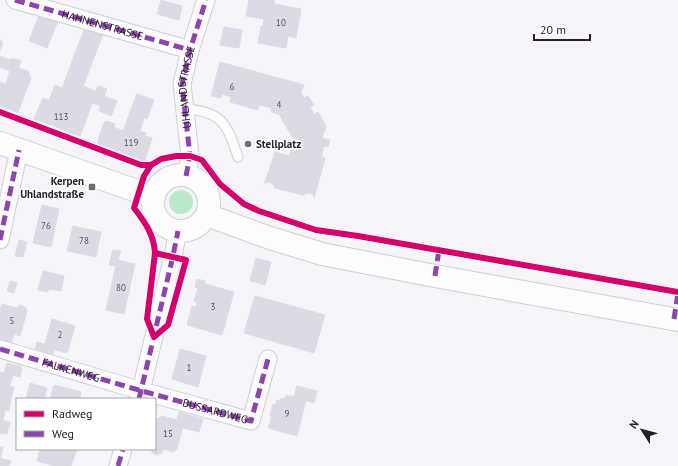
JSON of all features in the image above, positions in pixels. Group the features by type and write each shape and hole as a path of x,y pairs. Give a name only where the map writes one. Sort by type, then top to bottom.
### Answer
{"main road":[{"path":"10,146 154,197"},
{"path":"176,176 186,176 196,179 204,186 208,195 209,205 207,215 195,228 186,231 178,231 161,223 156,215 154,197 158,187 166,180 176,176"},
{"path":"207,215 267,237 322,254 678,320"}],"street":[{"name":"HAHNENSTRASSE","path":"15,0 190,50"},
{"name":"UHLANDSTRASSE","path":"186,176 190,156 182,84 190,50 206,0"},
{"path":"0,240 10,146"},
{"path":"140,395 178,231"},
{"name":"FALKENWEG","path":"0,349 140,395"},
{"name":"BUSSARDWEG","path":"156,399 251,421 268,359"},
{"name":"BUSSARDWEG","path":"140,395 153,398"},
{"path":"118,466 124,450"}],"lane":[{"path":"185,110 202,110 223,123 230,135 238,156"}],"green space":[{"path":"181,190 190,193 193,202 190,211 181,214 172,211 169,202 172,193"}],"building":[{"path":"161,0 182,6 179,20 157,14"},
{"path":"249,0 274,0 274,4 301,9 296,38 288,36 286,48 258,43 261,26 263,27 264,19 246,16"},
{"path":"39,15 58,21 47,48 29,41"},
{"path":"224,27 242,30 239,48 220,45"},
{"path":"85,28 103,34 92,63 74,56"},
{"path":"0,40 3,42 0,51"},
{"path":"0,56 11,60 12,58 21,61 12,86 6,84 10,71 0,67"},
{"path":"74,56 92,63 74,110 57,103"},
{"path":"220,62 304,85 301,93 304,98 308,96 314,105 310,107 314,114 318,112 326,126 322,138 330,140 328,147 324,146 321,157 325,158 314,198 313,194 308,193 303,195 275,188 272,183 266,182 264,185 275,152 289,156 294,140 279,114 271,112 272,108 259,105 258,110 230,102 231,97 222,94 221,98 211,96"},
{"path":"19,68 28,71 31,78 26,91 12,86"},
{"path":"0,82 12,86 4,107 0,106"},
{"path":"55,85 62,88 57,103 49,100"},
{"path":"12,86 26,91 18,113 4,107"},
{"path":"83,86 96,91 98,86 107,89 101,106 92,103 88,115 74,110"},
{"path":"137,94 154,100 147,119 144,118 143,121 129,115"},
{"path":"104,96 117,101 114,109 101,104"},
{"path":"43,98 57,103 49,124 34,119"},
{"path":"57,103 74,110 66,131 49,124"},
{"path":"101,104 114,109 111,116 99,111"},
{"path":"74,110 88,115 80,136 66,131"},
{"path":"129,115 143,121 140,131 134,129 132,134 123,131"},
{"path":"106,121 115,124 114,127 104,123"},
{"path":"104,123 123,131 116,150 97,143"},
{"path":"134,129 146,133 137,158 116,150 123,131 132,134"},
{"path":"145,136 152,138 145,161 137,158"},
{"path":"42,205 59,209 51,247 33,243"},
{"path":"73,226 101,232 96,257 67,251"},
{"path":"19,240 27,242 23,257 15,256"},
{"path":"113,250 121,251 116,266 109,265"},
{"path":"256,258 271,262 269,270 254,266"},
{"path":"117,260 135,264 124,314 106,310"},
{"path":"254,266 269,270 267,278 252,273"},
{"path":"43,271 52,273 48,292 38,290"},
{"path":"52,273 64,276 61,291 49,289"},
{"path":"252,273 267,278 265,285 250,281"},
{"path":"197,279 205,281 205,284 234,292 222,335 187,325 192,306 196,307 197,302 194,301 198,288 195,287"},
{"path":"10,281 17,283 14,293 7,291"},
{"path":"255,296 325,315 314,353 244,333"},
{"path":"2,304 27,311 20,336 0,330 0,310"},
{"path":"20,305 25,307 27,311 16,308"},
{"path":"52,319 75,326 67,353 44,347"},
{"path":"0,330 14,334 10,348 0,345"},
{"path":"37,342 45,344 44,347 54,350 52,359 34,354"},
{"path":"180,349 206,356 198,387 172,379"},
{"path":"7,363 22,367 20,377 4,373"},
{"path":"0,372 13,375 10,386 14,387 11,399 0,396"},
{"path":"30,383 47,388 44,398 26,398"},
{"path":"54,385 81,392 80,398 50,398"},
{"path":"297,386 317,391 314,403 294,397"},
{"path":"286,395 306,400 297,436 268,428 272,417 270,416 273,404 275,405 277,400 279,401 280,399 285,398"},
{"path":"0,396 11,399 9,411 5,410 3,421 0,420"},
{"path":"179,412 203,419 199,432 183,428 184,422 177,420"},
{"path":"162,416 184,422 177,449 173,452 163,449 164,443 156,441 157,419"},
{"path":"0,420 10,422 7,434 0,433"},
{"path":"156,441 164,443 162,453 155,455 151,451 156,450"},
{"path":"0,447 3,447 0,460"},
{"path":"40,450 77,450 71,466 55,466 37,461"},
{"path":"0,458 11,461 9,466 0,466"}],"marked path":[{"path":"15,0 190,50"},
{"path":"186,176 190,156 182,84 190,50 206,0"},
{"path":"0,240 19,150"},
{"path":"139,398 178,231"},
{"path":"435,276 439,250"},
{"path":"674,319 678,293"},
{"path":"0,349 142,391 251,421 268,359"},
{"path":"118,466 123,450"}],"cycle path":[{"path":"0,112 141,165 151,165 161,159 176,156 190,156 202,160 220,184 244,204 259,211 316,230 678,292"},
{"path":"151,165 144,176 134,208 148,229 153,240 155,253 186,260 168,325 154,337 147,319 155,253"}],"place":[{"name":"Stellplatz","path":"248,144"},
{"name":"Kerpen Uhlandstraße","path":"92,187"}]}
